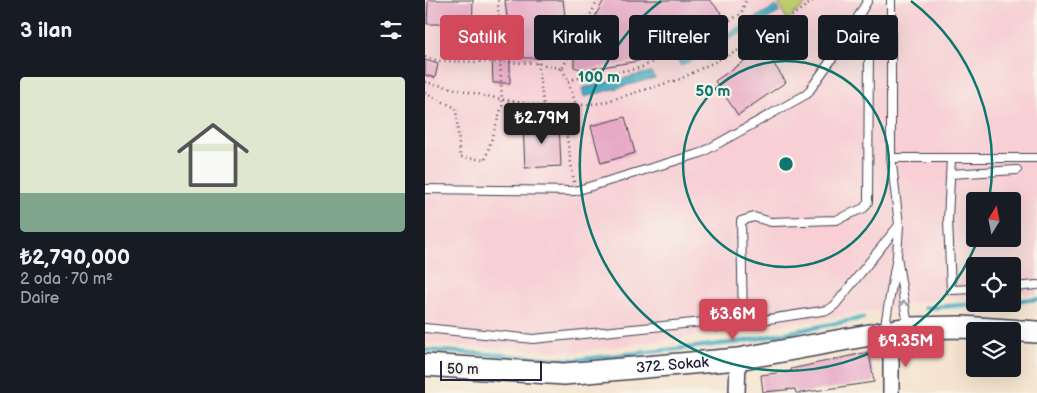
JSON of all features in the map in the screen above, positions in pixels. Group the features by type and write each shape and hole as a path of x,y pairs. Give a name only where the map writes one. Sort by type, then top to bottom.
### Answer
{"main road":[{"name":"372. Sokak","path":"888,338 908,328 961,327 1037,332"},
{"name":"372. Sokak","path":"425,376 555,385 650,380 888,338 966,340"},
{"path":"1021,343 1037,344"},
{"name":"372. Sokak","path":"425,365 564,374 738,365"}],"street":[{"path":"888,338 891,393"},
{"path":"737,393 738,365"}],"lane":[{"path":"859,15 868,0"},
{"path":"888,338 899,225 891,158 891,0"},
{"path":"425,189 575,191 701,154 807,94 831,60"},
{"path":"743,321 741,221 755,217 771,222 836,220 864,208 868,202 869,60"},
{"path":"891,158 1037,158"},
{"path":"951,158 949,220 951,290 966,289"},
{"path":"950,174 1017,170"},
{"path":"425,328 533,339 703,322 716,327 743,321 831,308 877,255 899,225"},
{"path":"897,256 908,328"},
{"path":"1021,286 1037,285"}],"path":[{"path":"425,93 457,108 460,157 485,160 502,106 498,0"},
{"path":"562,69 598,0"},
{"path":"568,80 640,68 741,14 746,0"},
{"path":"425,82 482,96 544,106 563,107 601,103 680,79 759,40 814,0"},
{"path":"425,57 439,61 537,63 562,69 568,80 576,106"},
{"path":"537,63 544,106"},
{"path":"563,107 575,191"}],"shaded area":[{"path":"425,0 1037,0 1037,293 1021,294 1021,257 966,257 966,297 943,298 830,318 576,352 425,344"}],"green space":[{"path":"777,0 811,0 793,15 784,15"}],"water":[{"path":"776,6 780,12 774,15 760,15"},
{"path":"738,27 738,35 728,40 728,33"},
{"path":"680,60 692,60 681,66 678,61"},
{"path":"651,72 655,78 584,97 582,88"}],"building":[{"path":"428,0 473,0 473,15 440,15 440,24 427,24"},
{"path":"505,0 563,0 565,15 534,15 534,58 524,58 524,15 507,15"},
{"path":"604,0 710,0 723,15 629,15 629,60 641,60 584,70 574,67 574,60 619,60 619,15 596,15"},
{"path":"425,60 438,64 435,78 425,75"},
{"path":"492,60 510,60 510,83 493,83"},
{"path":"746,60 771,60 786,82 738,115 715,81"},
{"path":"625,117 635,153 601,163 591,126"},
{"path":"559,123 561,166 525,168 523,124"},
{"path":"869,352 874,382 801,393 796,393 795,389 763,392 761,375 792,371 791,369"}],"waterway":[{"path":"1021,300 1037,299"},
{"path":"925,308 966,305"},
{"path":"425,350 575,360 740,342 863,318"}]}
